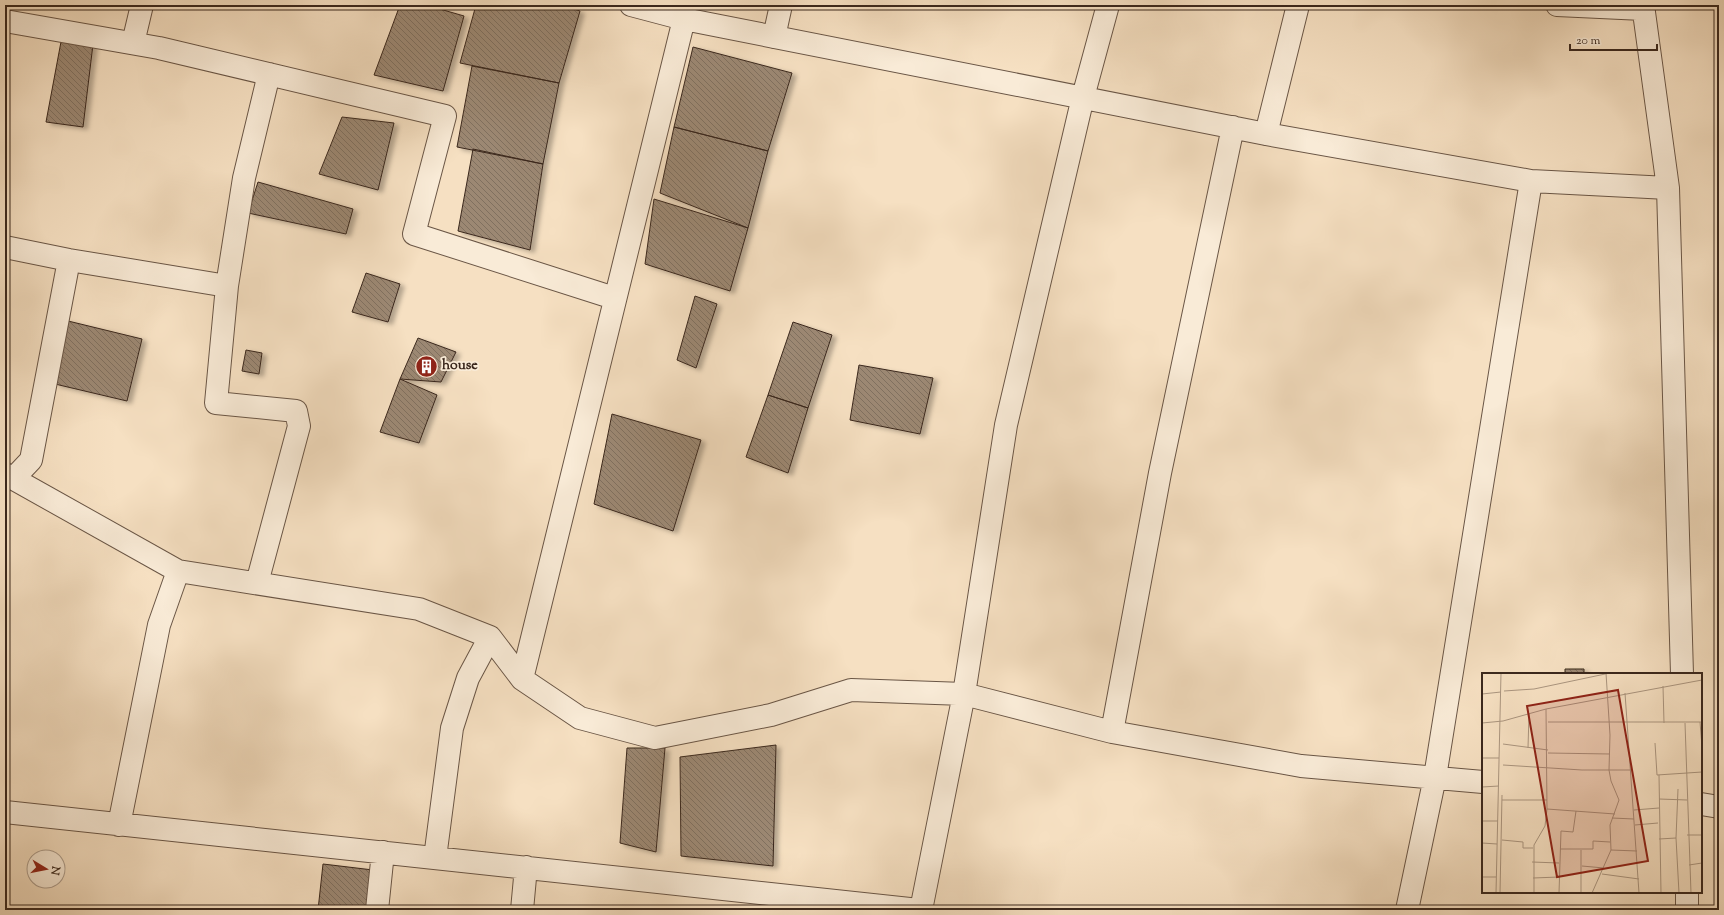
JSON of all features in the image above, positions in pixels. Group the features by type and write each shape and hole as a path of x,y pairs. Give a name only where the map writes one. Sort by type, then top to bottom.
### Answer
{"street":[{"path":"133,43 142,5"},
{"path":"631,5 684,19 1266,134 1531,181 1668,188"},
{"path":"774,37 781,5"},
{"path":"5,812 920,910 964,694 1006,425 1083,97 1108,5"},
{"path":"1266,134 1298,5"},
{"path":"1557,5 1643,7 1668,188 1682,673"},
{"path":"522,679 614,298 684,19"},
{"path":"5,21 133,43 445,116 414,234 614,298"},
{"path":"257,583 299,426 296,411 216,403 227,286 244,178 269,74"},
{"path":"1112,732 1160,474 1233,127"},
{"path":"1408,910 1435,777 1531,181"},
{"path":"5,247 69,260 227,286"},
{"path":"69,260 31,460 9,476 178,571 419,609 490,637 522,679 580,718 655,738 771,715 851,690 964,694 1112,732 1301,766 1482,782"},
{"path":"119,825 159,625 178,571"},
{"path":"435,858 452,728 468,678 490,637"},
{"path":"1702,804 1719,806"},
{"path":"377,910 383,852"},
{"path":"522,910 526,867"},
{"path":"1687,893 1688,910"}],"building":[{"path":"400,5 426,5 464,16 443,91 374,75"},
{"path":"476,5 561,5 580,11 559,83 460,63"},
{"path":"63,31 94,36 83,127 46,122"},
{"path":"693,47 792,73 768,151 674,127"},
{"path":"472,66 559,83 543,164 457,147"},
{"path":"342,117 394,123 378,190 319,174"},
{"path":"674,127 768,151 748,228 660,193"},
{"path":"473,149 543,164 530,250 458,231"},
{"path":"258,182 353,209 346,234 248,213"},
{"path":"654,199 748,228 730,291 645,264"},
{"path":"366,273 400,284 388,322 352,312"},
{"path":"695,296 717,304 696,368 677,360"},
{"path":"64,320 142,339 127,401 55,384"},
{"path":"793,322 832,335 808,408 768,395"},
{"name":"house","path":"418,338 456,352 441,382 400,379"},
{"path":"246,350 262,353 259,374 242,371"},
{"path":"859,365 933,378 920,434 850,420"},
{"path":"400,379 437,395 419,443 380,432"},
{"path":"768,395 808,408 788,473 746,457"},
{"path":"612,414 701,440 673,531 594,504"},
{"path":"1565,669 1584,669 1584,673 1565,673"},
{"path":"776,745 773,866 681,856 680,757"},
{"path":"627,748 665,748 656,852 620,843"},
{"path":"323,864 373,870 368,910 318,910"}],"place":[{"name":"house","path":"427,366"}]}
